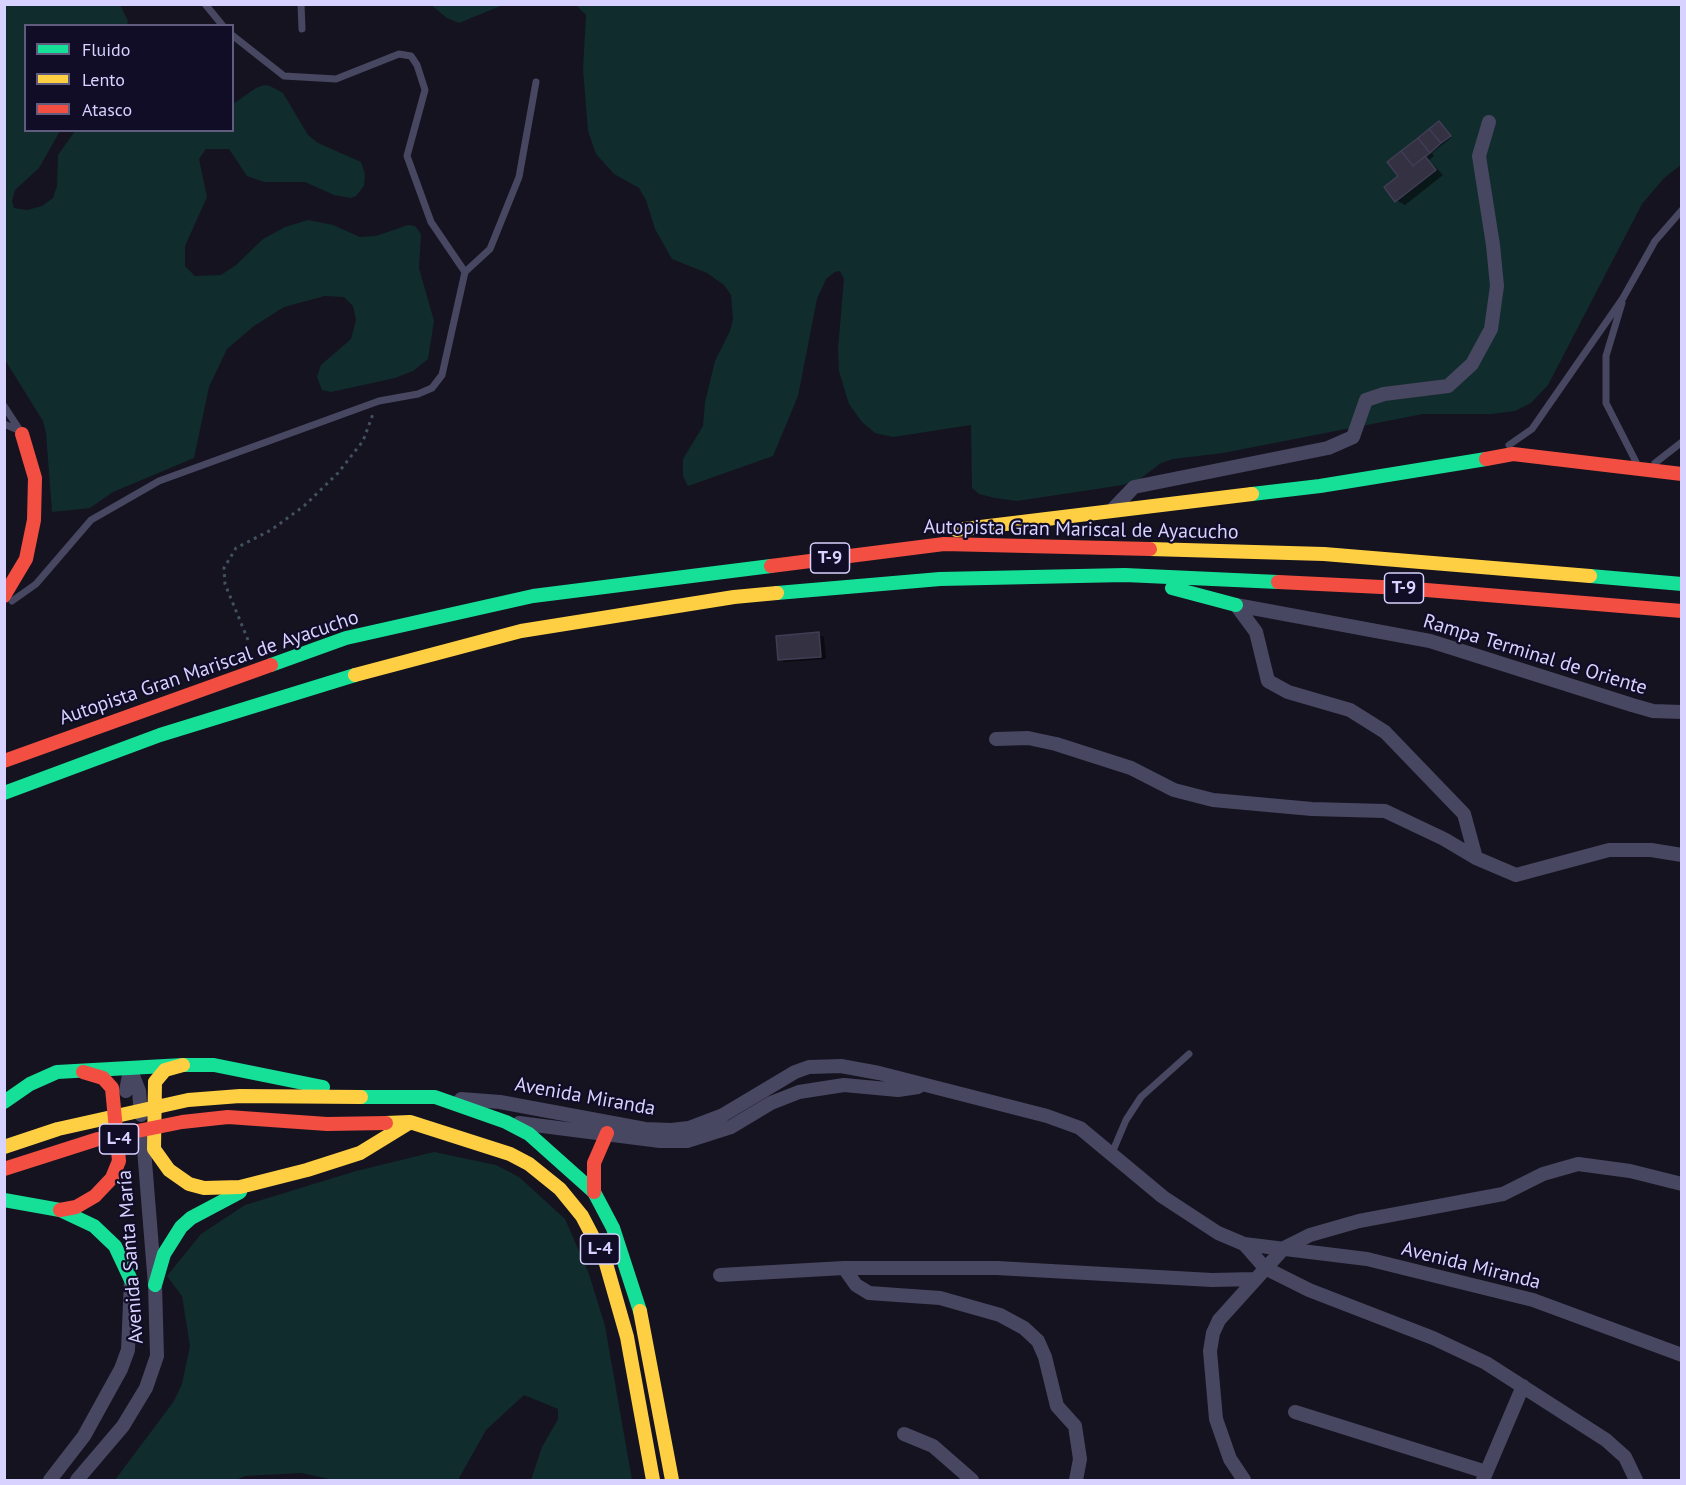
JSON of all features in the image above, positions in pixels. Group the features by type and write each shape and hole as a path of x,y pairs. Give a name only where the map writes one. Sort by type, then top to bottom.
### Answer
{"main road":[{"path":"4,596 26,559 34,520 35,478 22,434"},
{"path":"836,558 925,533 1023,524 1111,510 1320,486 1513,454 1682,474"},
{"name":"Autopista Gran Mariscal de Ayacucho","path":"4,761 346,638 533,596 944,544 1324,554 1682,584"},
{"path":"1125,575 1236,605"},
{"name":"T-9","path":"4,793 160,735 350,676 521,631 734,597 940,579 1125,575 1402,588 1682,611"},
{"name":"L-4","path":"183,1065 165,1070 155,1082 154,1149 169,1170 189,1184 222,1189 259,1183 360,1153 410,1122"},
{"name":"L-4","path":"4,1102 48,1074 66,1070 183,1065 214,1065 371,1098"},
{"name":"L-4","path":"4,1200 60,1210 83,1204 112,1178 120,1153 112,1088 103,1078 94,1073 66,1070"},
{"name":"L-4","path":"4,1147 58,1129 189,1100 240,1096 435,1098 506,1122 540,1143 594,1192 613,1228 640,1310 672,1480"},
{"name":"L-4","path":"4,1169 61,1149 142,1130 228,1117 327,1124 410,1122 491,1146 529,1164 560,1189 582,1215 605,1260 627,1337 653,1480"},
{"path":"410,1122 506,1122"},
{"path":"594,1192 594,1163 607,1133"},
{"name":"L-4","path":"155,1285 172,1238 191,1218 259,1183"},
{"path":"60,1210 88,1223 108,1237 120,1254 131,1280"}],"street":[{"path":"1111,510 1134,487 1328,447 1353,436 1366,400 1384,394 1449,386 1472,364 1491,329 1497,286 1479,156 1489,122"},
{"path":"1236,605 1256,632 1268,681 1288,692 1350,710 1385,732 1464,814 1476,858"},
{"name":"Rampa Terminal de Oriente","path":"1236,605 1431,641 1653,711 1682,712"},
{"path":"996,739 1028,738 1056,744 1131,768 1174,790 1213,800 1312,809 1386,811 1444,839 1476,858 1516,875 1609,850 1651,850 1682,855"},
{"name":"Avenida Miranda","path":"435,1098 500,1102 645,1129 670,1130 689,1128 723,1115 795,1072 809,1067 859,1069 1047,1116 1080,1128 1163,1197 1218,1233 1244,1244 1367,1259 1533,1300 1682,1355"},
{"path":"126,1092 130,1068"},
{"name":"Avenida Santa María","path":"77,1480 123,1426 153,1372 158,1340 139,1091 130,1068"},
{"name":"Avenida Miranda","path":"506,1122 660,1141 687,1141 731,1127 771,1102 809,1090 844,1085 898,1090 926,1086"},
{"path":"1245,1480 1230,1459 1216,1419 1210,1351 1213,1333 1219,1320 1284,1248 1310,1235 1359,1221 1503,1194 1564,1166 1593,1164 1682,1184"},
{"name":"Avenida Miranda","path":"1244,1244 1265,1268 1309,1290 1433,1338 1485,1363 1606,1440 1625,1457 1636,1480"},
{"path":"720,1275 844,1269 1017,1268 1212,1280 1255,1279"},
{"path":"844,1269 856,1285 869,1293 940,1298 979,1308 1024,1328 1038,1341 1058,1406 1075,1426 1080,1459 1076,1480"},
{"name":"Avenida Santa María","path":"50,1480 84,1436 121,1370 128,1350 131,1280"},
{"path":"1295,1412 1484,1476 1523,1386"},
{"path":"904,1434 933,1446 972,1480"}],"lane":[{"path":"205,4 221,24"},
{"path":"301,4 302,29"},
{"path":"234,37 284,76 336,78 399,54 411,56 417,65 425,90 407,156 431,222 465,272"},
{"path":"4,605 36,584 92,520 159,481 379,401 418,394 432,388 442,375 465,272 490,249 519,177 536,82"},
{"path":"1476,460 1514,443 1532,429 1623,297 1655,241 1682,210"},
{"path":"1623,297 1606,356 1606,404 1618,432 1643,469 1682,442"},
{"path":"4,406 22,434"},
{"path":"4,424 22,434"},
{"path":"1112,1153 1126,1120 1141,1097 1189,1054"}],"path":[{"path":"248,640 225,584 224,568 236,548 271,530 304,506 338,473 363,441 379,401"}],"green space":[{"path":"5,4 120,5 128,21 127,24 24,24 24,132 59,132 39,168 15,190 12,201 14,208 27,210 42,206 53,198 57,186 58,155 74,132 234,132 234,103 264,85 283,93 308,135 318,143 361,162 365,174 364,186 356,196 351,198 334,195 305,182 264,182 247,176 229,149 206,149 199,159 207,197 185,246 185,266 195,276 221,275 236,265 263,239 285,227 308,220 333,225 360,237 376,236 408,225 415,226 421,234 419,268 434,321 428,359 413,371 395,378 331,392 322,390 317,377 321,365 351,339 356,320 353,306 344,297 325,296 284,307 254,326 227,349 209,387 194,458 113,492 90,508 52,512 46,433 43,421 5,360"},
{"path":"431,5 503,5 459,23 447,18"},
{"path":"576,5 1681,5 1681,165 1664,178 1642,204 1548,385 1531,403 1515,411 1492,414 1423,414 1223,453 1173,459 1161,463 1140,479 1123,485 1017,501 995,498 979,494 972,488 971,425 893,437 875,433 862,422 849,404 839,371 838,349 844,279 840,271 826,279 817,299 798,396 773,456 688,486 683,476 683,459 703,426 705,402 715,361 730,331 733,319 731,295 724,285 707,273 672,259 655,229 646,200 639,188 614,174 596,154 588,131 583,69 586,15"},
{"path":"434,1152 496,1165 519,1177 565,1219 589,1274 605,1326 632,1480 531,1480 542,1447 558,1419 558,1409 524,1395 486,1430 458,1480 334,1480 301,1473 245,1476 236,1480 115,1480 174,1401 182,1384 190,1346 182,1296 167,1276 201,1234 245,1205 356,1171"}],"building":[{"path":"1439,121 1451,136 1441,143 1429,129"},
{"path":"1429,129 1441,143 1430,153 1418,138"},
{"path":"1418,138 1430,153 1413,166 1401,151"},
{"path":"1401,151 1413,166 1425,156 1436,170 1395,202 1384,187 1398,176 1387,162"},
{"path":"819,632 821,657 778,660 776,636"}],"traffic: fast":[{"path":"1252,494 1320,486 1486,459"},
{"path":"271,665 346,638 533,596 771,566"},
{"path":"777,593 940,579 1125,575 1278,582"},
{"path":"1590,576 1682,584"},
{"path":"1172,588 1236,605"},
{"path":"4,793 160,735 355,675"},
{"path":"4,1102 30,1084 57,1072 183,1065 214,1065 323,1087"},
{"path":"361,1097 435,1097 506,1122 529,1134 594,1192 613,1228 640,1311"},
{"path":"155,1285 164,1254 181,1227 191,1218 240,1192"},
{"path":"4,1200 60,1210 94,1226 115,1246 131,1280"}],"traffic: slow":[{"path":"956,530 1252,494"},
{"path":"1150,549 1324,554 1590,576"},
{"path":"355,675 521,631 734,597 777,593"},
{"path":"183,1065 165,1070 155,1082 154,1149 169,1170 189,1184 204,1188 240,1187 307,1170 360,1153 409,1123"},
{"path":"4,1147 58,1129 188,1100 240,1096 361,1097"},
{"path":"386,1123 410,1122 510,1154 529,1164 560,1189 582,1216 605,1260 627,1337 653,1480"},
{"path":"640,1311 672,1480"}],"traffic: jam":[{"path":"4,596 26,559 34,520 35,478 22,434"},
{"path":"1486,459 1513,454 1682,474"},
{"path":"771,566 944,544 1150,549"},
{"path":"1278,582 1402,588 1682,611"},
{"path":"4,761 271,665"},
{"path":"60,1210 76,1207 95,1196 112,1178 119,1161 112,1088 103,1078 83,1072"},
{"path":"4,1169 98,1139 182,1122 228,1117 327,1124 386,1123"},
{"path":"594,1192 594,1163 607,1133"}]}
